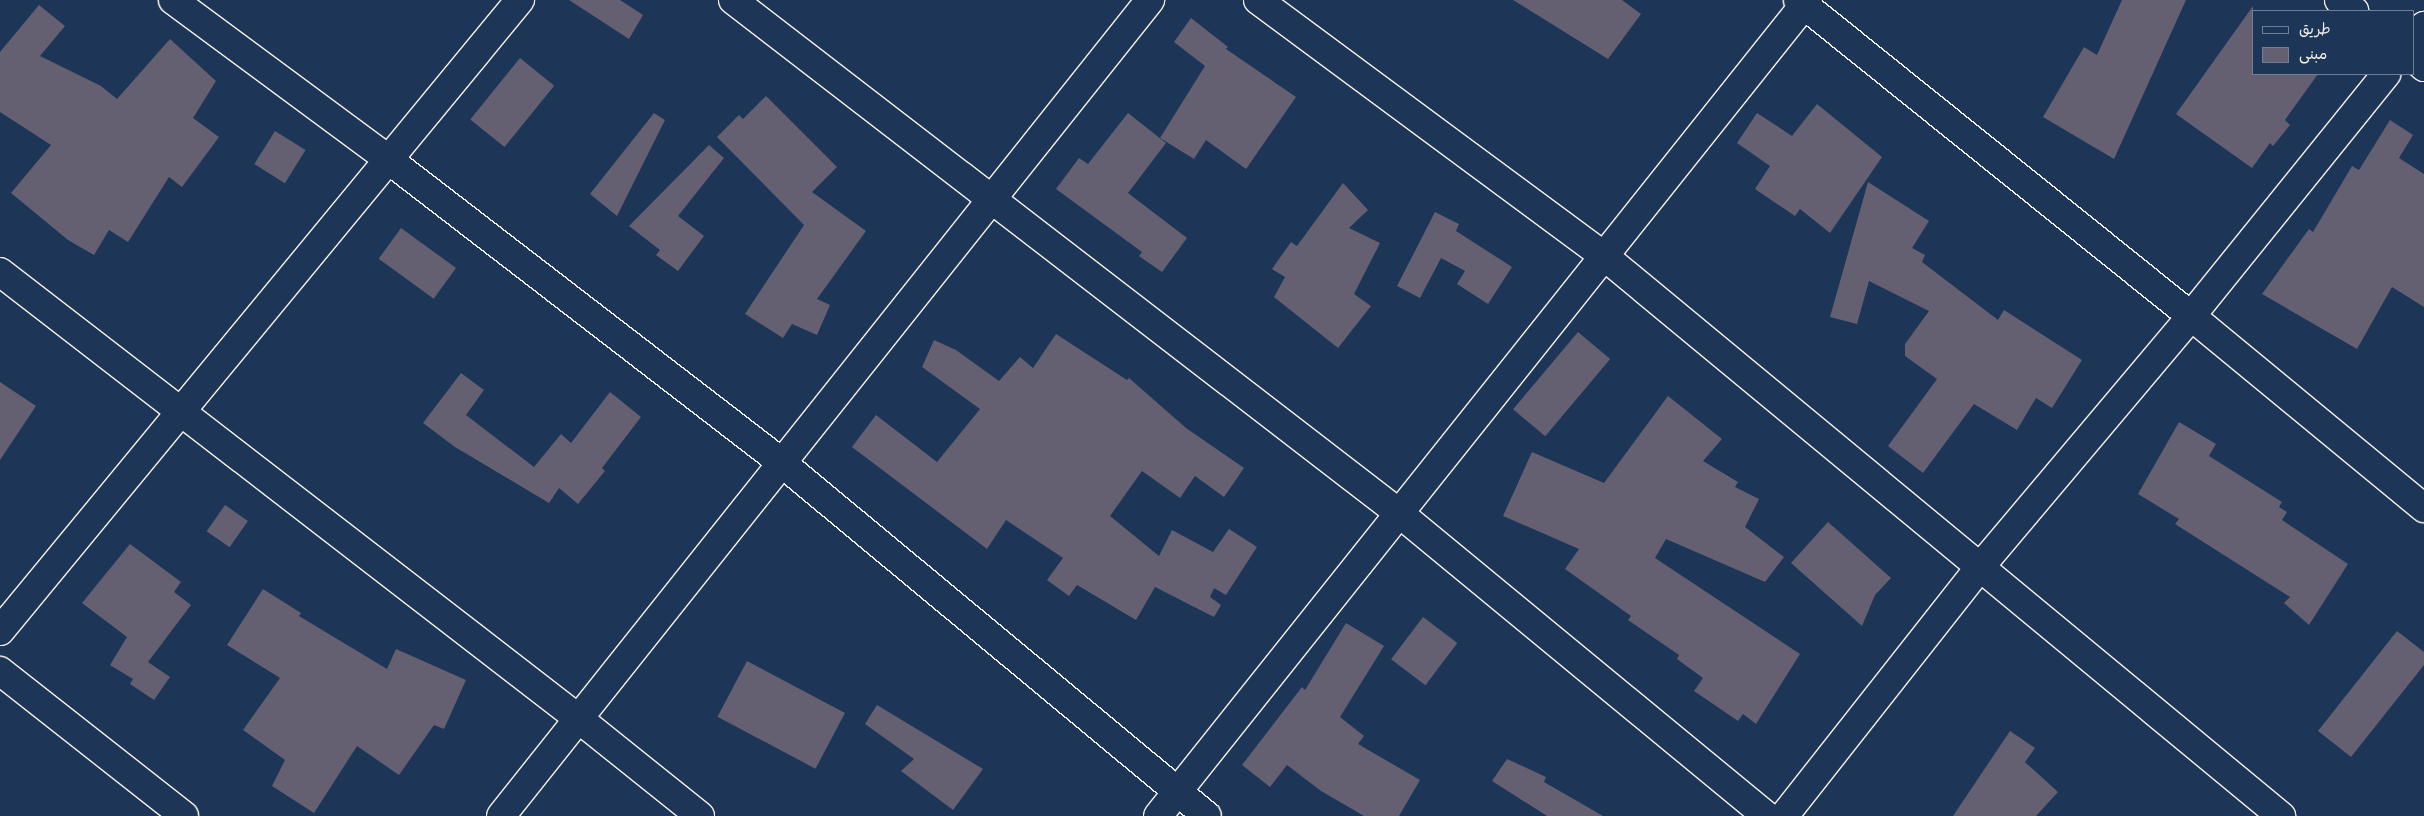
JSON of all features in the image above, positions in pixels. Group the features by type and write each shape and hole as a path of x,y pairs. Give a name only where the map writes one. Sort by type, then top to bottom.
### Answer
{"street":[{"path":"173,0 389,160 782,463 1207,816"},
{"path":"0,631 520,0"},
{"path":"733,0 1399,514 1768,816"},
{"path":"501,816 1150,0"},
{"path":"1258,0 1604,256 2281,816"},
{"path":"2339,0 2353,10"},
{"path":"1158,816 1604,256 1803,2 2191,316 2424,508"},
{"path":"2414,39 2424,26"},
{"path":"2414,58 2424,66"},
{"path":"1784,816 1980,567 2191,316 2385,75"},
{"path":"0,272 579,718 700,816"},
{"path":"0,671 184,816"}],"building":[{"path":"569,0 620,0 643,15 629,39"},
{"path":"1513,0 1622,0 1641,14 1608,59"},
{"path":"2122,0 2186,0 2114,159 2043,117 2084,47 2097,55"},
{"path":"39,5 65,26 40,56 101,86 117,99 170,39 216,81 193,118 219,137 182,187 169,177 128,242 109,230 94,255 68,240 11,193 51,145 0,112 0,52"},
{"path":"2253,6 2252,75 2317,75 2285,120 2290,125 2273,146 2270,143 2252,168 2176,114"},
{"path":"1191,18 1228,47 1226,49 1296,97 1246,169 1206,140 1194,159 1160,138 1205,66 1174,42"},
{"path":"520,58 554,86 504,147 470,119"},
{"path":"766,96 837,167 812,192 866,231 817,299 830,305 817,335 792,324 783,338 745,314 804,225 717,137 739,115 743,119"},
{"path":"1817,104 1882,157 1830,233 1800,209 1795,216 1755,189 1770,166 1737,143 1757,113 1792,136"},
{"path":"654,113 665,120 617,216 590,194"},
{"path":"1128,113 1166,143 1128,193 1187,238 1162,272 1139,256 1142,252 1056,189 1079,158 1088,164"},
{"path":"2390,120 2413,135 2399,158 2424,174 2424,307 2392,287 2357,349 2262,294 2309,229 2313,232 2352,166 2359,170"},
{"path":"275,131 306,150 285,183 254,164"},
{"path":"709,145 724,158 678,216 704,236 678,271 656,255 660,250 629,226"},
{"path":"1868,182 1929,221 1912,248 1925,255 1922,262 1998,320 2004,310 2082,360 2052,408 2036,398 2017,430 1974,404 1923,473 1888,446 1937,379 1905,356 1905,344 1929,311 1869,281 1857,324 1830,317"},
{"path":"1343,183 1368,210 1349,228 1380,243 1354,294 1371,306 1338,348 1274,297 1285,277 1272,269 1291,242 1297,246"},
{"path":"1435,212 1459,224 1456,231 1512,267 1488,304 1457,284 1465,271 1441,258 1420,298 1397,286"},
{"path":"401,228 456,268 434,299 379,259"},
{"path":"1578,332 1610,359 1545,436 1513,409"},
{"path":"1056,334 1127,380 1129,378 1186,428 1244,468 1224,497 1195,476 1180,498 1142,471 1110,516 1159,556 1172,530 1213,552 1229,529 1257,547 1226,595 1214,588 1210,597 1221,605 1214,617 1155,587 1136,620 1077,585 1069,596 1047,580 1063,558 1006,520 987,549 852,447 876,415 937,462 980,409 922,367 934,340 956,350 999,381 1020,357 1033,368"},
{"path":"461,373 484,390 466,415 534,467 561,434 571,443 610,392 641,417 602,468 605,471 578,504 559,488 549,503 455,447 423,423"},
{"path":"0,382 36,406 0,460"},
{"path":"1668,396 1722,439 1703,461 1738,482 1735,487 1759,499 1745,527 1784,557 1765,582 1666,539 1655,558 1800,654 1756,724 1743,714 1738,721 1694,691 1703,678 1677,659 1679,655 1628,620 1631,616 1565,569 1579,549 1503,516 1532,452 1604,483"},
{"path":"2179,422 2216,444 2209,456 2282,502 2279,507 2287,512 2282,520 2348,564 2309,625 2284,603 2290,597 2175,524 2179,519 2138,494"},
{"path":"225,505 248,521 230,547 207,531"},
{"path":"1828,522 1891,578 1875,595 1862,626 1791,563"},
{"path":"130,544 181,582 174,592 191,605 148,662 170,677 154,700 130,684 133,679 110,665 127,637 82,603"},
{"path":"263,589 301,613 299,616 387,669 396,649 466,680 444,729 434,725 399,775 357,746 314,813 272,786 285,760 243,730 280,678 227,645"},
{"path":"1423,617 1457,643 1425,685 1391,659"},
{"path":"1346,623 1384,646 1340,717 1364,736 1358,744 1420,780 1399,816 1364,816 1321,791 1287,765 1270,787 1242,765 1302,687 1305,690"},
{"path":"2397,631 2424,652 2424,665 2351,757 2318,731"},
{"path":"747,661 845,713 815,769 717,717"},
{"path":"877,705 983,769 953,810 901,771 914,759 865,724"},
{"path":"2010,731 2035,748 2025,762 2058,792 2036,816 1953,816"},
{"path":"1507,759 1546,777 1544,782 1603,816 1547,816 1492,781"}]}
